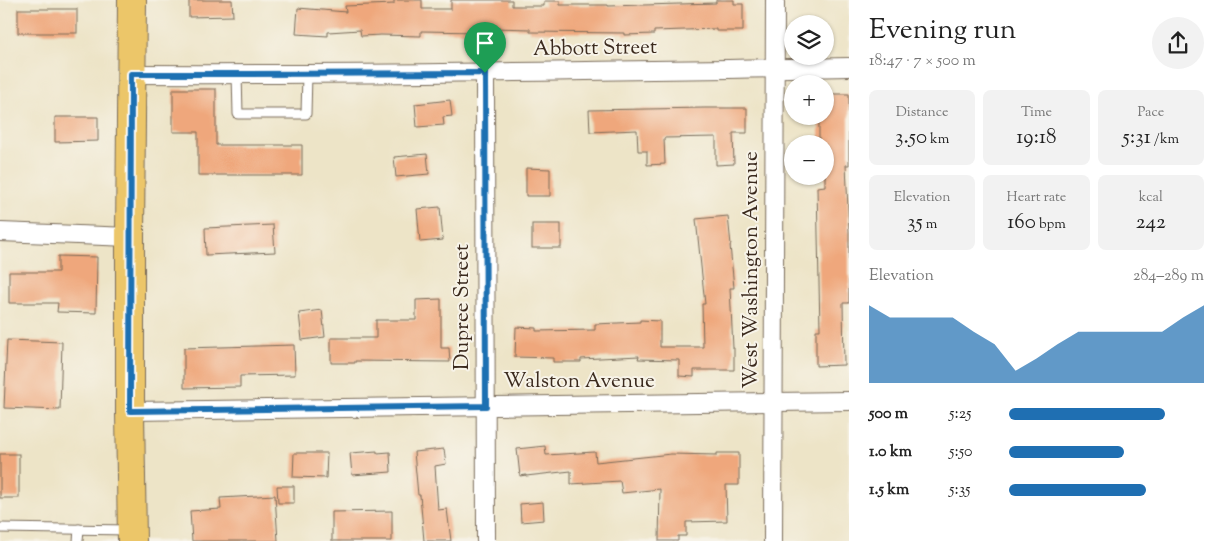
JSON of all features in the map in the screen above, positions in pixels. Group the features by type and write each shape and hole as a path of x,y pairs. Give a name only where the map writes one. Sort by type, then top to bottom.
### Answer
{"main road":[{"path":"132,0 130,237 132,536"}],"street":[{"name":"West Washington Avenue","path":"772,541 775,0"},
{"name":"Abbott Street","path":"131,74 485,73 849,67"},
{"name":"Dupree Street","path":"485,73 486,541"},
{"path":"0,232 130,237"},
{"name":"Walston Avenue","path":"130,411 849,402"}],"lane":[{"path":"237,74 238,114 306,114 306,74"},
{"path":"0,528 79,529 132,536"},
{"path":"78,541 79,529"}],"building":[{"path":"189,0 232,0 233,16 189,17"},
{"path":"394,0 422,0 422,9 451,9 451,0 512,0 512,6 544,6 544,1 560,1 560,5 608,6 716,3 716,0 734,0 734,4 743,4 743,31 716,31 716,29 654,31 654,34 624,35 624,33 530,32 530,29 495,28 494,34 421,31 421,36 361,36 360,30 328,32 328,36 296,34 298,8 346,12 345,6 394,4"},
{"path":"18,9 77,9 77,33 18,33"},
{"path":"173,89 216,89 216,145 302,145 302,175 198,175 198,132 173,132"},
{"path":"834,94 849,94 849,165 846,165 849,231 849,303 843,303 844,365 816,366 816,330 820,330 817,187 834,185 834,135 819,135 819,125 834,125"},
{"path":"450,100 452,116 443,117 444,125 417,127 415,104"},
{"path":"747,108 747,133 733,133 734,164 716,165 716,137 664,138 665,164 647,165 647,151 638,151 637,130 590,132 589,110"},
{"path":"55,117 98,117 98,141 55,142"},
{"path":"427,154 429,174 396,177 394,157"},
{"path":"526,168 550,169 550,196 526,196"},
{"path":"440,207 443,240 420,242 417,209"},
{"path":"728,216 734,288 730,288 734,370 694,370 694,377 679,376 679,360 638,359 639,356 581,359 581,362 553,362 553,358 515,357 516,327 536,328 536,331 595,330 595,324 640,322 640,320 660,321 660,347 703,347 702,304 705,304 696,219"},
{"path":"532,224 561,224 561,248 532,248"},
{"path":"273,225 275,252 206,255 205,228"},
{"path":"58,256 97,257 96,313 57,312 58,303 9,303 9,272 58,272"},
{"path":"441,299 441,348 449,348 450,362 355,361 355,363 331,363 331,338 376,338 376,320 416,320 416,300"},
{"path":"322,310 325,337 302,340 299,313"},
{"path":"7,340 62,342 60,410 4,408"},
{"path":"294,345 295,375 240,376 240,387 184,388 184,348"},
{"path":"545,446 546,455 595,452 596,462 671,454 717,455 717,453 739,453 739,485 726,485 727,521 686,522 686,536 678,536 678,541 659,541 660,489 622,493 620,481 571,484 571,471 520,476 517,449"},
{"path":"444,449 446,464 435,466 438,510 447,509 451,541 424,541 414,452"},
{"path":"377,451 377,453 390,452 391,472 352,475 350,453"},
{"path":"294,453 327,453 326,478 293,477"},
{"path":"0,454 19,454 19,498 0,498"},
{"path":"277,486 294,486 294,503 278,503"},
{"path":"275,495 278,541 192,541 190,511 221,509 220,498"},
{"path":"543,502 544,520 521,522 520,504"},
{"path":"392,511 392,541 332,541 332,512"}],"route":[{"path":"485,73 486,406 130,411 131,74 485,73"}]}
